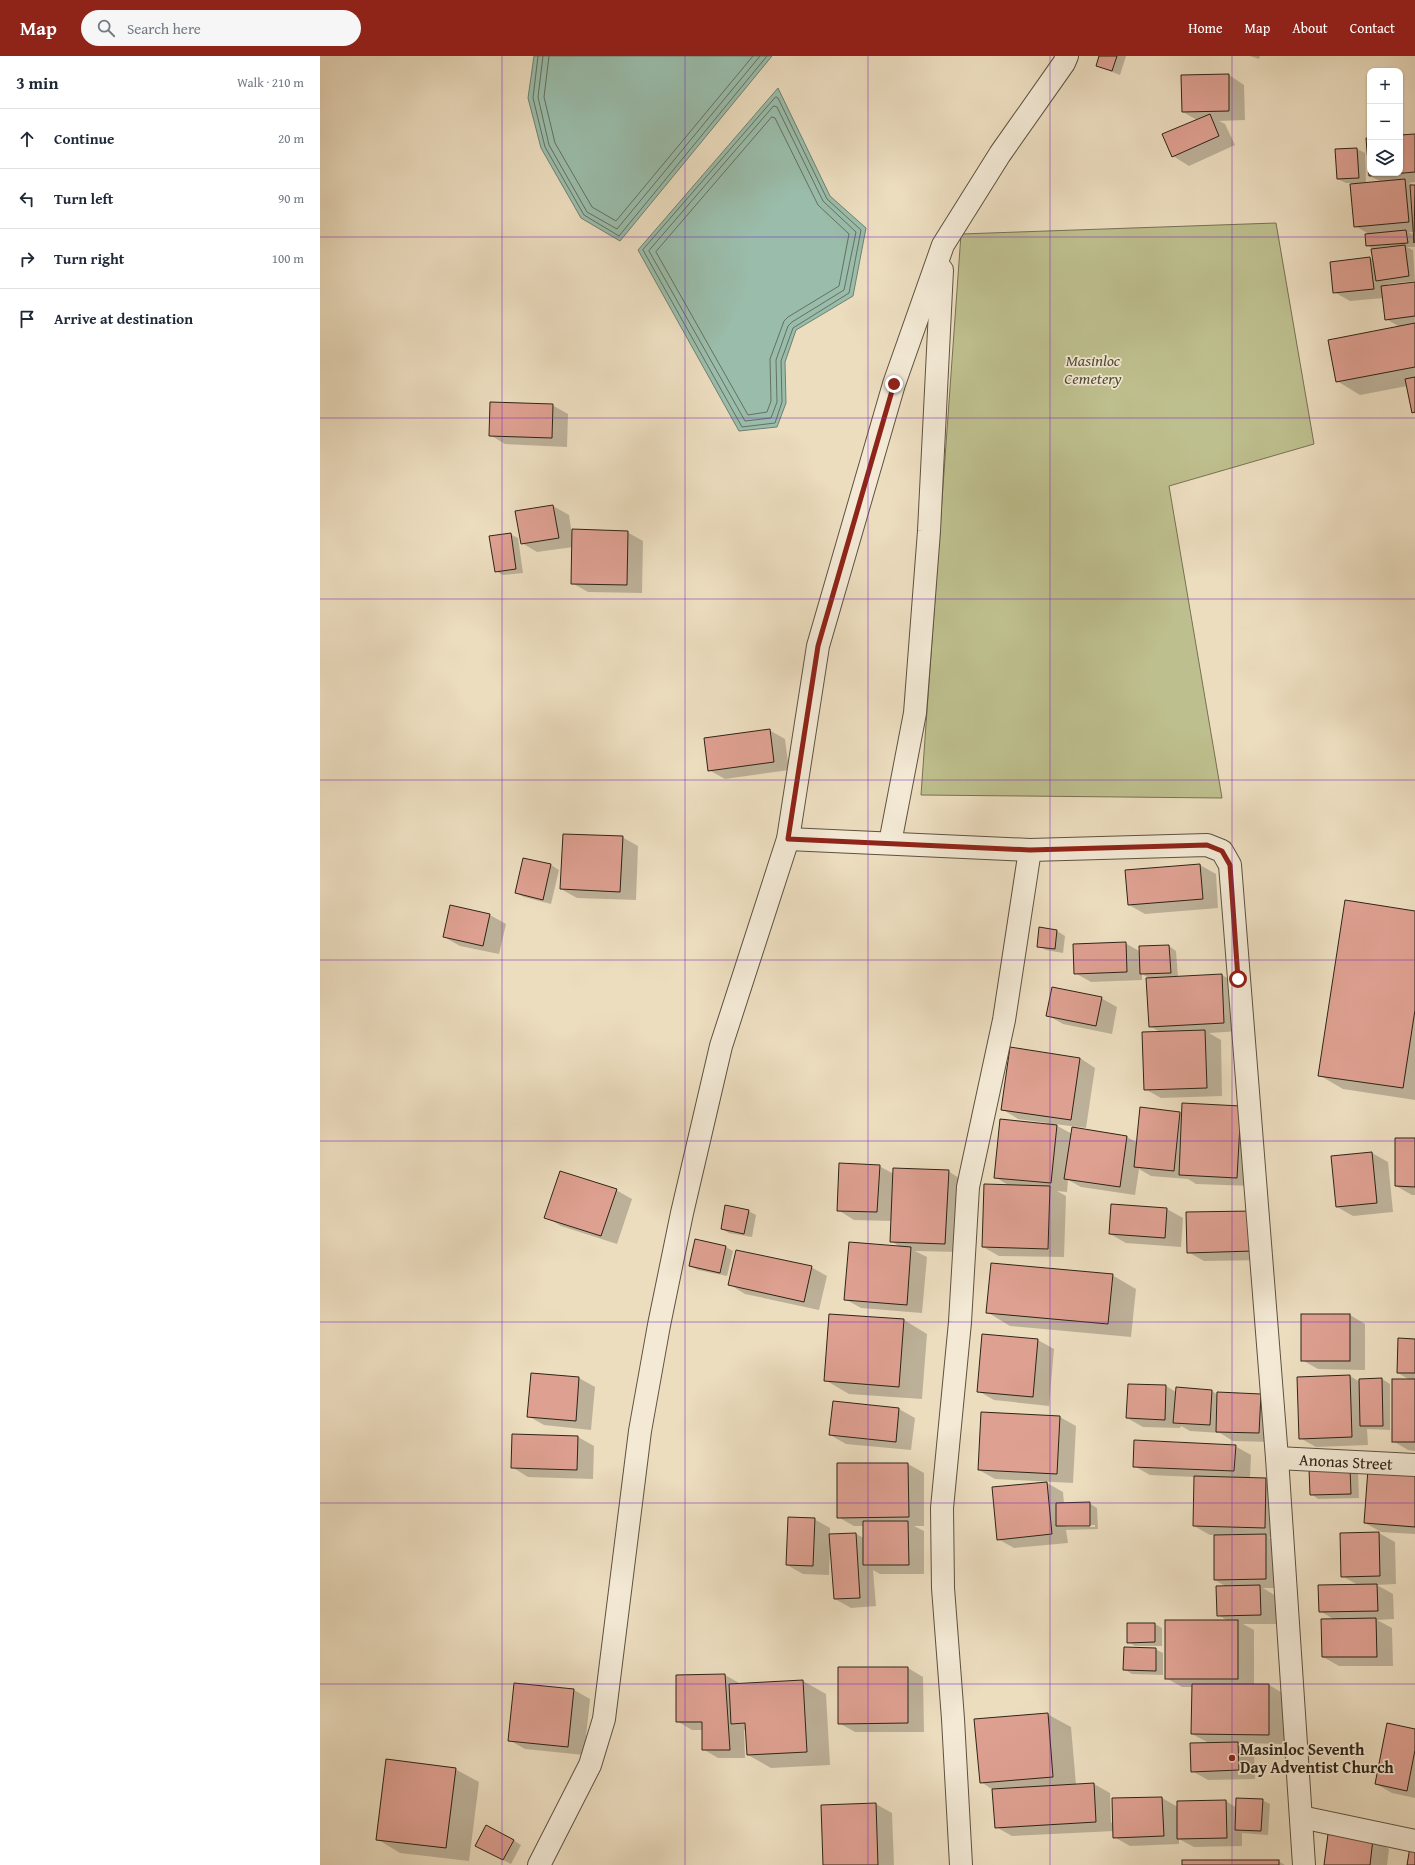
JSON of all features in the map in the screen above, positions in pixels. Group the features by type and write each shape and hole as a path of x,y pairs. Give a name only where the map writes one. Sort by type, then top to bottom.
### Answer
{"street":[{"path":"539,1865 590,1765 604,1719 640,1431 681,1221 721,1046 788,839 818,646 894,384 943,245 1000,154 1064,63 1067,56"},
{"path":"890,843 915,713 929,531 943,245"},
{"path":"788,839 1030,850 1207,845 1222,851 1230,865 1277,1458 1304,1865"},
{"path":"961,1865 954,1719 943,1588 942,1508 960,1322 968,1187 1004,1020 1030,850"},
{"name":"Anonas Street","path":"1277,1458 1415,1465"},
{"path":"1301,1817 1415,1841"}],"green space":[{"name":"Masinloc Cemetery","path":"1276,223 1314,444 1169,486 1222,798 921,795 961,234"}],"water":[{"path":"534,56 772,56 620,241 581,218 541,148 528,98"},
{"path":"778,88 830,196 866,228 853,296 796,330 785,362 786,403 777,427 739,431 638,250"}],"building":[{"path":"1099,56 1117,56 1112,71 1096,66"},
{"path":"1229,74 1229,111 1182,112 1181,75"},
{"path":"1210,114 1219,136 1172,157 1162,134"},
{"path":"1415,134 1415,172 1403,173 1403,135"},
{"path":"1357,148 1359,178 1337,179 1335,149"},
{"path":"1405,179 1409,222 1354,227 1350,184"},
{"path":"1410,185 1415,185 1414,243"},
{"path":"1406,230 1408,243 1366,246 1365,234"},
{"path":"1405,245 1409,276 1376,281 1371,249"},
{"path":"1370,257 1374,289 1333,293 1330,262"},
{"path":"1415,282 1415,316 1385,320 1381,286"},
{"path":"1415,323 1415,367 1336,382 1328,340"},
{"path":"1415,377 1415,412 1412,413 1405,379"},
{"path":"490,402 553,404 552,438 489,436"},
{"path":"553,505 559,538 521,544 515,511"},
{"path":"572,529 628,531 627,585 571,584"},
{"path":"511,533 516,569 495,572 489,536"},
{"path":"770,729 774,762 708,771 704,738"},
{"path":"563,834 623,836 620,892 560,889"},
{"path":"523,858 551,864 543,900 515,893"},
{"path":"1200,864 1203,899 1128,905 1125,870"},
{"path":"1345,900 1415,911 1415,1010 1403,1088 1318,1076"},
{"path":"450,905 490,914 483,946 443,937"},
{"path":"1039,927 1057,930 1055,949 1037,947"},
{"path":"1126,942 1127,972 1074,974 1073,944"},
{"path":"1169,945 1171,973 1140,974 1139,946"},
{"path":"1222,974 1224,1023 1149,1027 1146,978"},
{"path":"1052,987 1102,997 1096,1026 1046,1016"},
{"path":"1205,1030 1207,1088 1144,1090 1142,1032"},
{"path":"1010,1047 1080,1058 1071,1120 1001,1110"},
{"path":"1182,1103 1241,1106 1237,1178 1179,1175"},
{"path":"1140,1107 1180,1112 1174,1171 1134,1167"},
{"path":"1000,1119 1057,1125 1051,1183 994,1178"},
{"path":"1072,1127 1127,1136 1120,1187 1064,1179"},
{"path":"1395,1138 1415,1138 1415,1187 1395,1186"},
{"path":"1372,1152 1377,1203 1336,1207 1331,1156"},
{"path":"839,1163 880,1165 877,1212 837,1211"},
{"path":"893,1168 949,1170 945,1244 890,1242"},
{"path":"560,1171 617,1189 601,1236 544,1218"},
{"path":"984,1184 1050,1186 1048,1249 982,1247"},
{"path":"1111,1204 1167,1208 1165,1238 1109,1234"},
{"path":"725,1205 749,1210 744,1234 721,1229"},
{"path":"1253,1211 1253,1251 1187,1253 1186,1212"},
{"path":"695,1239 726,1246 720,1273 689,1266"},
{"path":"849,1242 911,1247 907,1305 844,1300"},
{"path":"736,1250 812,1266 804,1302 728,1285"},
{"path":"991,1263 1113,1274 1108,1324 986,1313"},
{"path":"829,1314 904,1319 899,1387 824,1381"},
{"path":"1301,1314 1350,1314 1350,1361 1301,1361"},
{"path":"982,1334 1038,1339 1033,1397 977,1392"},
{"path":"1398,1338 1415,1339 1415,1373 1397,1373"},
{"path":"531,1373 579,1377 576,1421 527,1417"},
{"path":"1350,1375 1352,1437 1299,1439 1297,1377"},
{"path":"1382,1378 1383,1426 1360,1426 1359,1379"},
{"path":"1392,1379 1415,1379 1415,1442 1392,1442"},
{"path":"1128,1384 1166,1385 1165,1420 1126,1418"},
{"path":"1176,1387 1212,1390 1210,1425 1173,1423"},
{"path":"1217,1392 1261,1394 1259,1433 1216,1432"},
{"path":"833,1401 899,1408 896,1442 829,1435"},
{"path":"981,1412 1060,1416 1057,1474 978,1470"},
{"path":"512,1434 578,1436 577,1470 511,1468"},
{"path":"1134,1440 1236,1445 1234,1471 1133,1467"},
{"path":"837,1463 908,1463 909,1517 837,1518"},
{"path":"1350,1468 1351,1494 1310,1495 1309,1469"},
{"path":"1368,1469 1415,1471 1415,1527 1364,1523"},
{"path":"1194,1476 1266,1478 1265,1528 1193,1526"},
{"path":"1047,1482 1052,1534 997,1540 992,1487"},
{"path":"1090,1502 1090,1526 1056,1526 1056,1503"},
{"path":"788,1517 815,1518 813,1566 786,1565"},
{"path":"863,1521 908,1521 909,1565 863,1565"},
{"path":"1379,1532 1380,1576 1341,1577 1340,1533"},
{"path":"856,1533 860,1598 834,1599 829,1534"},
{"path":"1266,1534 1266,1579 1214,1580 1214,1535"},
{"path":"1377,1584 1378,1611 1319,1612 1318,1585"},
{"path":"1260,1585 1261,1615 1217,1616 1216,1586"},
{"path":"1376,1618 1377,1657 1322,1657 1321,1619"},
{"path":"1165,1620 1238,1620 1238,1679 1165,1679"},
{"path":"1127,1623 1155,1623 1155,1642 1127,1643"},
{"path":"1124,1647 1156,1648 1156,1671 1123,1670"},
{"path":"838,1667 908,1667 908,1723 838,1724"},
{"path":"725,1674 730,1750 702,1750 702,1722 676,1722 676,1675"},
{"path":"803,1680 807,1752 747,1755 745,1723 731,1724 729,1684"},
{"path":"514,1683 574,1689 568,1747 508,1741"},
{"path":"1192,1684 1269,1684 1269,1735 1191,1734"},
{"path":"1048,1713 1053,1777 980,1783 974,1719"},
{"path":"1387,1723 1415,1729 1415,1750 1407,1791 1375,1784"},
{"path":"1238,1742 1239,1770 1191,1772 1190,1743"},
{"path":"386,1759 456,1768 446,1848 376,1840"},
{"path":"1094,1783 1096,1822 995,1828 992,1789"},
{"path":"1162,1797 1164,1836 1113,1838 1112,1798"},
{"path":"1236,1798 1263,1799 1261,1831 1235,1830"},
{"path":"1226,1800 1227,1838 1177,1839 1177,1801"},
{"path":"876,1803 878,1865 823,1865 821,1805"},
{"path":"486,1825 514,1840 503,1860 475,1846"},
{"path":"1328,1834 1373,1839 1370,1865 1324,1865"},
{"path":"1410,1847 1415,1848 1415,1865 1407,1865"},
{"path":"1182,1860 1279,1860 1279,1865 1182,1865"}],"place":[{"name":"Masinloc Seventh Day Adventist Church","path":"1232,1758"}],"route":[{"path":"894,384 818,646 788,839 1030,850 1207,845 1222,851 1230,865 1238,979"}]}
